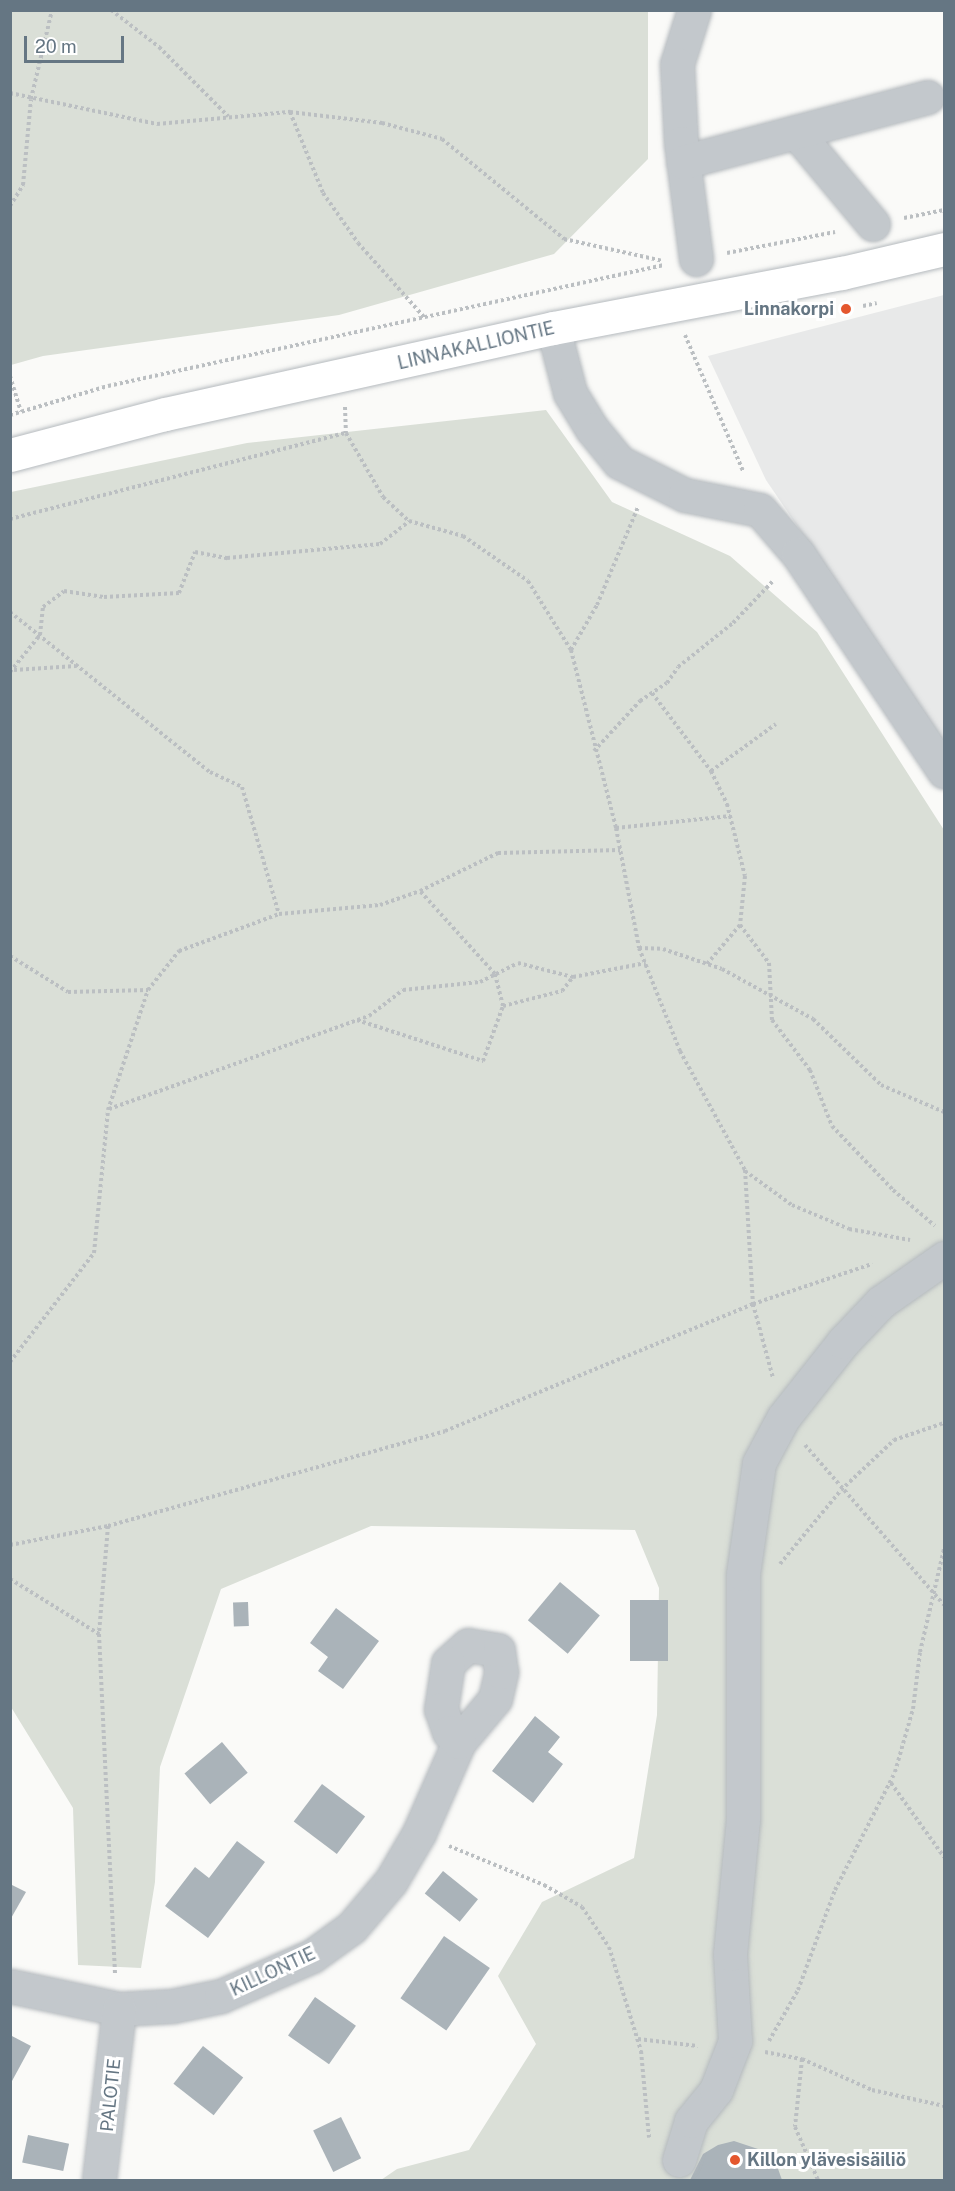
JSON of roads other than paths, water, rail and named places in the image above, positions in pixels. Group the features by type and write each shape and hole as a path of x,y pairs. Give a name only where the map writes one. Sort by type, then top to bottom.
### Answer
{"main road":[{"name":"LINNAKALLIONTIE","path":"10,455 165,414 553,328 945,249"}],"street":[{"path":"684,261 683,162 677,64 694,10"},
{"path":"683,162 927,97"},
{"path":"796,132 873,224"},
{"path":"553,328 570,393 592,429 619,462 685,495 760,510 798,554 945,771"},
{"path":"679,2160 691,2121 716,2090 735,2041 730,1954 743,1820 745,1606 743,1574 759,1462 783,1418 843,1342 932,1250"},
{"name":"KILLONTIE","path":"10,1986 119,2009 172,2006 221,1996 312,1956 352,1927 390,1881 419,1833 459,1742"},
{"name":"PALOTIE","path":"99,2181 119,2009"}],"place":[{"name":"Linnakorpi","path":"846,309"},
{"name":"Killon ylävesisäiliö","path":"735,2160"}]}
